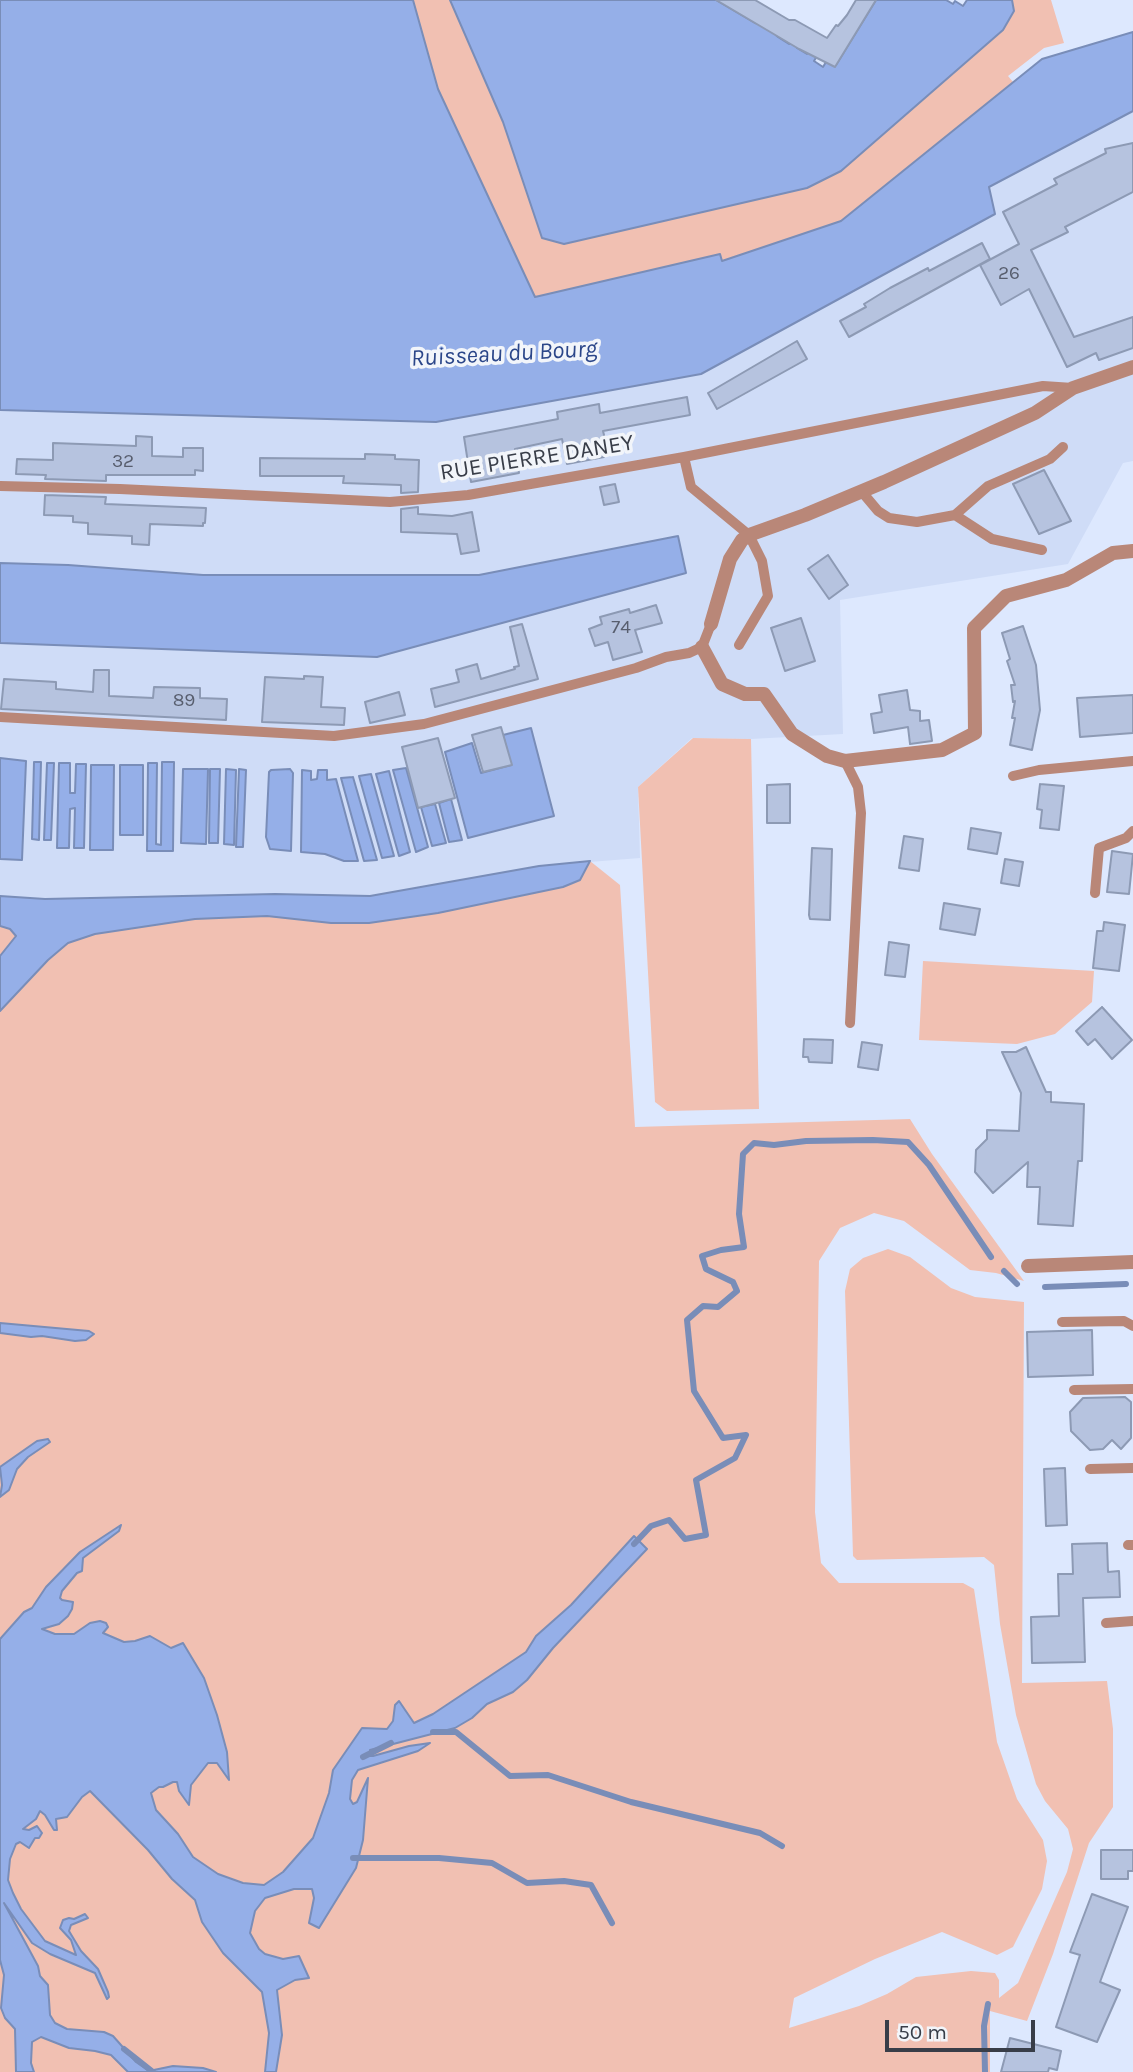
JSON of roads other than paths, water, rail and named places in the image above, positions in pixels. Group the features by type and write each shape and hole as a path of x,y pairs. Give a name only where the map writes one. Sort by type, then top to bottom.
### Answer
{"street":[{"name":"RUE PIERRE DANEY","path":"749,535 862,492 1035,413 1073,388 1133,367"},
{"path":"711,624 730,559 742,540 749,535"},
{"path":"702,647 722,684 746,694 764,694 792,734 827,756 845,761 942,750 975,733 974,628 1006,596 1066,580 1113,553 1133,551"},
{"path":"1028,1266 1133,1262"}],"lane":[{"name":"RUE PIERRE DANEY","path":"0,486 390,502 468,495 684,457 1043,386 1073,388"},
{"path":"862,492 878,511 889,518 917,522 955,514 988,486 1050,458 1063,447"},
{"path":"684,457 691,487 749,535 762,561 768,596 739,645"},
{"path":"955,514 992,539 1042,550"},
{"path":"0,718 334,736 424,724 689,653 702,647 711,624"},
{"path":"845,761 859,787 861,813 850,1023"},
{"path":"1013,776 1039,770 1133,761"},
{"path":"1095,893 1099,848 1126,838 1133,831"},
{"path":"1062,1322 1124,1321 1133,1326"},
{"path":"1074,1390 1133,1389"},
{"path":"1090,1469 1133,1468"},
{"path":"1105,1623 1133,1621"}],"water":[{"name":"Ruisseau du Bourg","path":"0,0 413,0 438,89 535,297 720,254 722,261 841,221 1042,59 1133,32 1133,111 989,187 995,214 701,374 436,422 0,410"},
{"path":"450,0 716,0 755,23 766,25 789,44 800,42 797,48 807,54 811,48 819,53 814,61 823,67 826,62 836,65 876,0 946,0 963,6 967,0 1012,0 1014,11 1003,30 841,171 807,188 564,244 542,238 503,122"},
{"path":"678,536 686,573 377,657 0,643 0,563 203,575 479,575"},
{"path":"531,728 554,816 468,838 445,752 472,743 481,773 511,765 503,735"},
{"path":"0,758 26,761 22,860 0,859"},
{"path":"34,762 41,762 39,840 32,839"},
{"path":"162,762 174,762 173,851 147,851 148,763 157,763 156,844 161,845"},
{"path":"47,763 54,763 51,840 44,840"},
{"path":"59,763 70,763 70,793 75,793 76,764 86,764 84,848 74,848 75,808 70,809 69,848 57,848"},
{"path":"91,765 114,765 113,850 90,850"},
{"path":"120,765 143,765 143,835 120,835"},
{"path":"406,768 428,847 416,852 393,770"},
{"path":"183,769 208,769 206,844 181,843"},
{"path":"210,769 220,769 218,843 209,843"},
{"path":"226,769 236,770 234,845 224,844"},
{"path":"239,769 246,770 243,847 236,847"},
{"path":"290,769 293,773 291,851 270,849 266,837 269,772"},
{"path":"302,770 311,771 311,780 317,779 318,770 327,770 327,780 336,779 358,861 344,861 325,854 301,852"},
{"path":"389,771 410,852 399,856 376,774"},
{"path":"371,774 394,856 382,858 359,776"},
{"path":"353,777 377,860 364,861 341,778"},
{"path":"451,799 462,840 449,842 439,803"},
{"path":"435,804 446,843 432,846 421,807"},
{"path":"590,861 580,880 563,887 438,913 369,923 331,923 267,916 195,919 95,934 68,943 48,960 0,1011 0,956 16,936 10,929 0,926 0,896 45,899 275,894 370,896 539,866"},
{"path":"0,1323 89,1331 94,1334 86,1340 75,1341 31,1337 0,1333"},
{"path":"48,1439 50,1442 28,1457 17,1469 9,1490 0,1497 0,1467 37,1441"},
{"path":"121,1525 119,1531 83,1558 82,1571 77,1573 62,1591 62,1600 73,1602 68,1616 59,1624 42,1629 55,1634 74,1634 90,1623 100,1621 108,1627 103,1633 124,1642 150,1636 171,1648 183,1643 204,1678 217,1715 227,1752 229,1780 217,1763 208,1763 191,1785 189,1805 179,1791 177,1782 173,1782 151,1793 156,1810 178,1834 193,1857 218,1874 243,1883 264,1885 283,1872 313,1838 329,1793 333,1770 362,1728 387,1729 393,1721 395,1705 399,1701 414,1723 433,1714 526,1652 536,1636 571,1605 634,1536 647,1549 513,1692 487,1704 472,1718 455,1728 370,1750 370,1756 373,1756 430,1743 418,1751 358,1770 352,1780 350,1799 353,1804 357,1802 368,1778 363,1840 356,1868 319,1928 309,1923 314,1898 312,1889 294,1889 265,1898 255,1911 250,1933 259,1949 265,1954 283,1959 299,1956 309,1978 295,1980 277,1990 282,2035 276,2072 265,2072 269,2033 262,1992 223,1953 202,1922 195,1900 90,1791 67,1817 56,1819 57,1830 54,1830 40,1811 36,1819 23,1829 29,1830 37,1826 42,1833 39,1838 35,1838 29,1848 20,1842 16,1844 10,1859 8,1880 13,1893 21,1909 45,1941 76,1955 71,1940 60,1928 63,1920 85,1914 88,1918 71,1925 69,1931 81,1951 98,1969 108,1992 107,1999 95,1973 50,1954 32,1943 4,1903 38,1966 40,1976 48,1985 50,2015 55,2023 67,2029 104,2032 113,2036 136,2062 149,2071 173,2066 203,2068 216,2072 128,2072 111,2055 69,2048 41,2037 32,2042 31,2063 34,2072 16,2072 15,2029 5,2018 1,2008 4,1975 0,1960 0,1639 24,1612 32,1608 46,1587 80,1552"}],"waterway":[{"path":"634,1544 651,1526 669,1520 685,1539 706,1535 696,1480 735,1458 746,1435 723,1438 694,1391 687,1320 703,1306 718,1307 737,1291 733,1282 706,1269 702,1256 744,1247 739,1214 743,1154 754,1143 774,1145 806,1141 873,1140 908,1142 929,1165 991,1257"},
{"path":"1004,1271 1017,1284"},
{"path":"1045,1287 1126,1284"},
{"path":"433,1732 456,1732 510,1776 548,1775 631,1802 760,1833 782,1846"},
{"path":"363,1757 391,1743"},
{"path":"353,1858 439,1858 492,1863 527,1883 564,1881 591,1885 612,1923"},
{"path":"985,2072 984,2026 988,2004"},
{"path":"124,2049 153,2072"}]}
